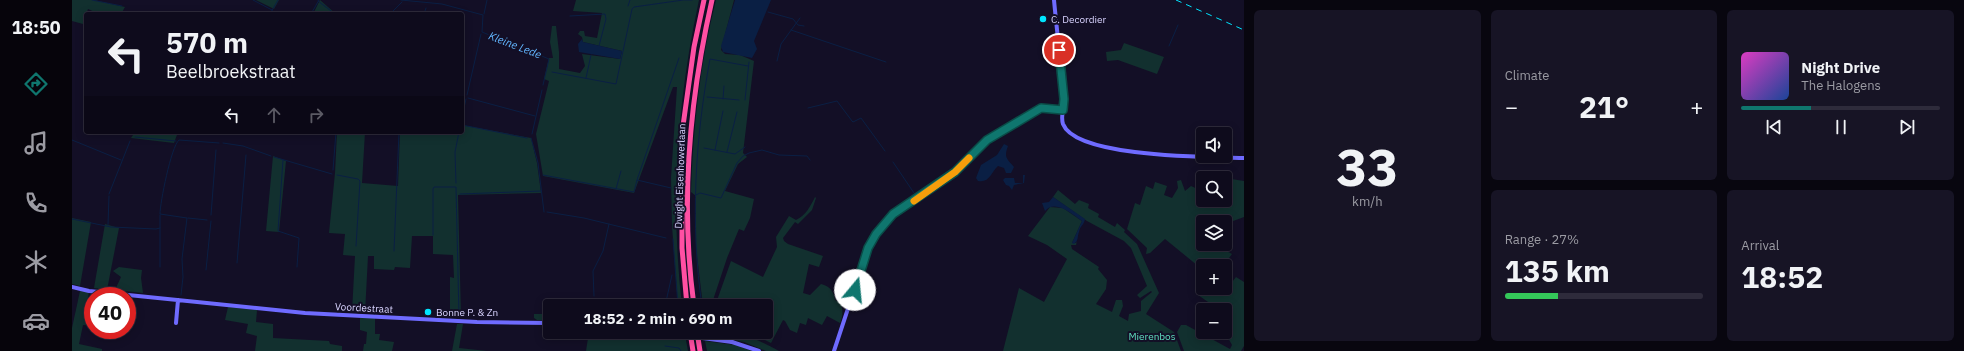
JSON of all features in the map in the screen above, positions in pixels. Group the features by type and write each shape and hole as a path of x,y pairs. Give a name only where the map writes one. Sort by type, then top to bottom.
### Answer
{"highway":[{"name":"Dwight Eisenhowerlaan","path":"686,299 681,241 682,133 694,47 704,0"},
{"name":"Dwight Eisenhowerlaan","path":"693,299 687,244 689,132 701,46 712,0"},
{"path":"691,339 693,351"},
{"path":"698,339 700,351"}],"street":[{"path":"1054,0 1064,99 1063,122 1067,130 1080,138 1102,146 1134,153 1244,158"},
{"path":"834,351 868,248 876,234 888,219 955,172 987,140 1041,108 1063,110"},
{"name":"Voordestraat","path":"72,287 89,291 305,313 462,321 543,323"},
{"path":"176,323 178,300"},
{"path":"710,339 732,342 759,351"}],"green space":[{"path":"72,0 94,0 125,7 122,12 95,12 88,9 87,12 84,12 83,24 72,21"},
{"path":"256,0 279,0 274,9"},
{"path":"320,0 334,12 314,12"},
{"path":"576,0 699,0 685,76 678,152 676,229 681,299 677,299 672,226 671,178 677,87 673,87 634,193 543,176 536,134 549,81 544,79 549,58 553,58 550,42 552,26 556,26 559,69 580,73 585,66 582,54 620,59 622,51 583,42 582,37 578,34 580,31 584,31 585,36 597,38 602,13 573,11"},
{"path":"716,0 734,0 721,50 725,54 740,55 754,61 743,153 747,157 738,164 725,191 754,199 750,218 744,231 739,229 727,258 713,299 702,299 696,247 696,196 691,192 698,96 710,24"},
{"path":"1124,43 1164,57 1157,74 1118,60 1107,61 1106,52 1121,50"},
{"path":"464,125 531,138 537,163 541,193 458,195 461,317 450,317 450,277 454,278 453,255 433,254 433,236 412,236 410,268 395,267 394,270 374,269 374,256 368,256 365,313 352,312 355,256 343,255 345,234 329,233 335,173 337,134 365,134 362,183 398,186 400,134 464,134"},
{"path":"134,134 177,134 174,143 131,138"},
{"path":"273,156 286,161 279,232 266,231"},
{"path":"1232,179 1244,181 1244,217 1232,221 1232,215 1196,215 1196,251 1227,251 1232,254 1228,259 1196,259 1196,264 1165,239 1150,253 1146,254 1147,248 1127,229 1135,203 1140,205 1146,186 1153,189 1155,182 1167,186 1164,195 1172,198 1178,188 1177,181 1181,180 1185,191 1191,186 1196,188 1196,207 1232,207"},
{"name":"Mierenbos","path":"1058,190 1075,204 1079,200 1089,204 1088,208 1099,214 1098,217 1115,227 1117,223 1137,244 1159,293 1146,314 1174,332 1181,351 1003,351 1019,288 1044,302 1067,259 1047,245 1028,236 1050,207 1063,208 1082,221 1072,243 1076,243 1077,241 1076,245 1071,245 1072,249 1099,267 1098,269 1107,280 1106,289 1096,304 1112,312 1116,300 1122,300 1123,306 1119,316 1128,321 1129,314 1141,311 1141,301 1152,292 1151,291 1140,298 1137,295 1147,286 1131,248 1124,241 1087,221 1053,197"},
{"path":"815,197 812,210 798,224 795,222 783,238 788,244 823,256 819,267 809,264 803,293 810,295 821,284 829,288 834,294 835,300 841,303 841,320 840,323 827,316 822,325 808,318 806,325 800,323 797,333 790,330 783,320 771,343 763,339 773,339 773,299 717,299 731,261 763,277 777,247 776,237 789,216 796,220 802,216"},
{"path":"72,218 91,222 80,286 72,284"},
{"path":"105,224 119,228 108,287 94,287"},
{"path":"119,267 142,270 141,278 143,293 136,292 136,287 116,287 121,277 113,271"},
{"path":"1236,277 1244,282 1244,346 1241,351 1184,351 1177,332 1181,325 1186,325 1196,330 1196,339 1212,339 1230,349 1232,345 1229,339 1232,339 1232,303 1210,303 1198,295 1232,295 1232,282"},
{"path":"80,291 84,291 84,325 79,344 102,349 102,351 72,351 72,328"},
{"path":"228,307 257,310 256,322 273,324 273,338 329,341 330,344 342,346 342,351 255,351 257,336 246,333 248,324 225,320"},
{"path":"534,314 543,314 543,320 534,318"},
{"path":"360,318 375,318 375,334 380,334 379,340 394,342 392,351 363,351 364,344 366,344 367,332 360,330"},
{"path":"457,324 463,324 459,348 487,351 452,351"},
{"path":"588,339 679,339 686,340 688,351 586,351"},
{"path":"729,339 753,339 779,351 766,351 744,342"},
{"path":"705,341 735,345 752,351 707,351"}],"water":[{"path":"735,0 771,0 754,41 757,49 752,58 723,52 721,46"},
{"path":"582,39 583,42 622,51 620,59 579,52 578,44"},
{"path":"1004,144 1008,146 1006,157 1014,167 1011,173 1006,173 1004,168 998,166 988,179 978,181 976,178 981,165 997,155"},
{"path":"1023,175 1025,175 1024,183 1014,185 1012,190 1003,180 1005,178 1014,178 1015,183 1023,183"},
{"path":"1053,197 1085,219 1076,243 1074,244 1072,243 1082,221 1064,209 1058,207 1049,208 1045,211 1042,203 1049,202"}],"waterway":[{"path":"92,0 122,6"},
{"path":"253,0 272,10"},
{"path":"271,12 278,0"},
{"path":"312,12 319,0"},
{"name":"Kleine Lede","path":"401,0 442,4 483,15 482,32 549,59 543,85"},
{"path":"484,14 487,0"},
{"path":"628,6 630,0"},
{"path":"552,72 616,84 632,9 634,7 683,0"},
{"path":"684,0 692,0"},
{"path":"318,1 332,12"},
{"path":"392,12 402,2"},
{"path":"425,12 426,8"},
{"path":"768,12 793,19 798,25 804,26"},
{"path":"570,16 605,14 606,19 599,46"},
{"path":"777,61 781,44 800,18"},
{"path":"1169,46 1178,25"},
{"path":"791,30 886,62"},
{"path":"467,95 481,34"},
{"path":"586,78 591,55"},
{"path":"637,180 679,58"},
{"path":"701,299 696,244 696,182 701,120 710,59 748,66"},
{"path":"745,100 749,62"},
{"path":"723,99 724,86"},
{"name":"Kleine Lede","path":"532,134 542,90"},
{"path":"707,97 739,100"},
{"path":"468,98 535,116"},
{"path":"464,108 466,99"},
{"path":"808,108 837,101 853,122 861,118 885,151"},
{"path":"715,150 723,111"},
{"path":"727,152 737,112"},
{"path":"464,125 527,138"},
{"path":"333,170 336,134"},
{"path":"394,251 399,134"},
{"path":"456,183 455,152 459,134"},
{"path":"135,137 176,141"},
{"name":"Kleine Lede","path":"531,138 538,163 544,212"},
{"path":"72,140 121,160"},
{"path":"181,295 183,277 182,259 187,218 160,214 169,164 179,140 219,143"},
{"path":"109,194 130,141"},
{"path":"223,143 243,146 271,156"},
{"path":"704,148 735,154 745,147"},
{"path":"211,215 216,150"},
{"path":"696,195 700,193 721,198 737,163 743,156 749,153 762,150 779,155 807,156 810,160"},
{"path":"237,263 246,155"},
{"path":"274,157 332,174"},
{"path":"283,160 278,231 299,238 297,267"},
{"path":"893,162 914,193"},
{"path":"616,189 621,171"},
{"path":"337,175 358,179 360,181 356,246"},
{"path":"543,175 634,192 637,180 671,188"},
{"path":"433,235 433,189 434,187 456,187 459,316"},
{"path":"460,194 541,191"},
{"path":"108,225 109,196"},
{"name":"Kleine Lede","path":"547,212 584,218 666,238"},
{"path":"160,215 160,267"},
{"path":"188,218 207,220"},
{"path":"72,219 111,227 160,228"},
{"path":"206,270 211,221"},
{"path":"594,296 593,271 603,251 609,224"},
{"name":"Kleine Lede","path":"673,239 677,299"},
{"path":"667,299 672,275"},
{"path":"665,346 679,348 681,351"}],"railway":[{"path":"1176,0 1244,30"}],"slow traffic":[{"path":"914,201 955,172 969,158"}],"place":[{"name":"C. Decordier","path":"1043,19"},
{"name":"Bonne P. & Zn","path":"428,312"}],"route":[{"path":"855,290 868,248 876,234 893,214 955,172 987,140 1041,108 1046,107 1063,110 1064,99 1059,50"}]}
